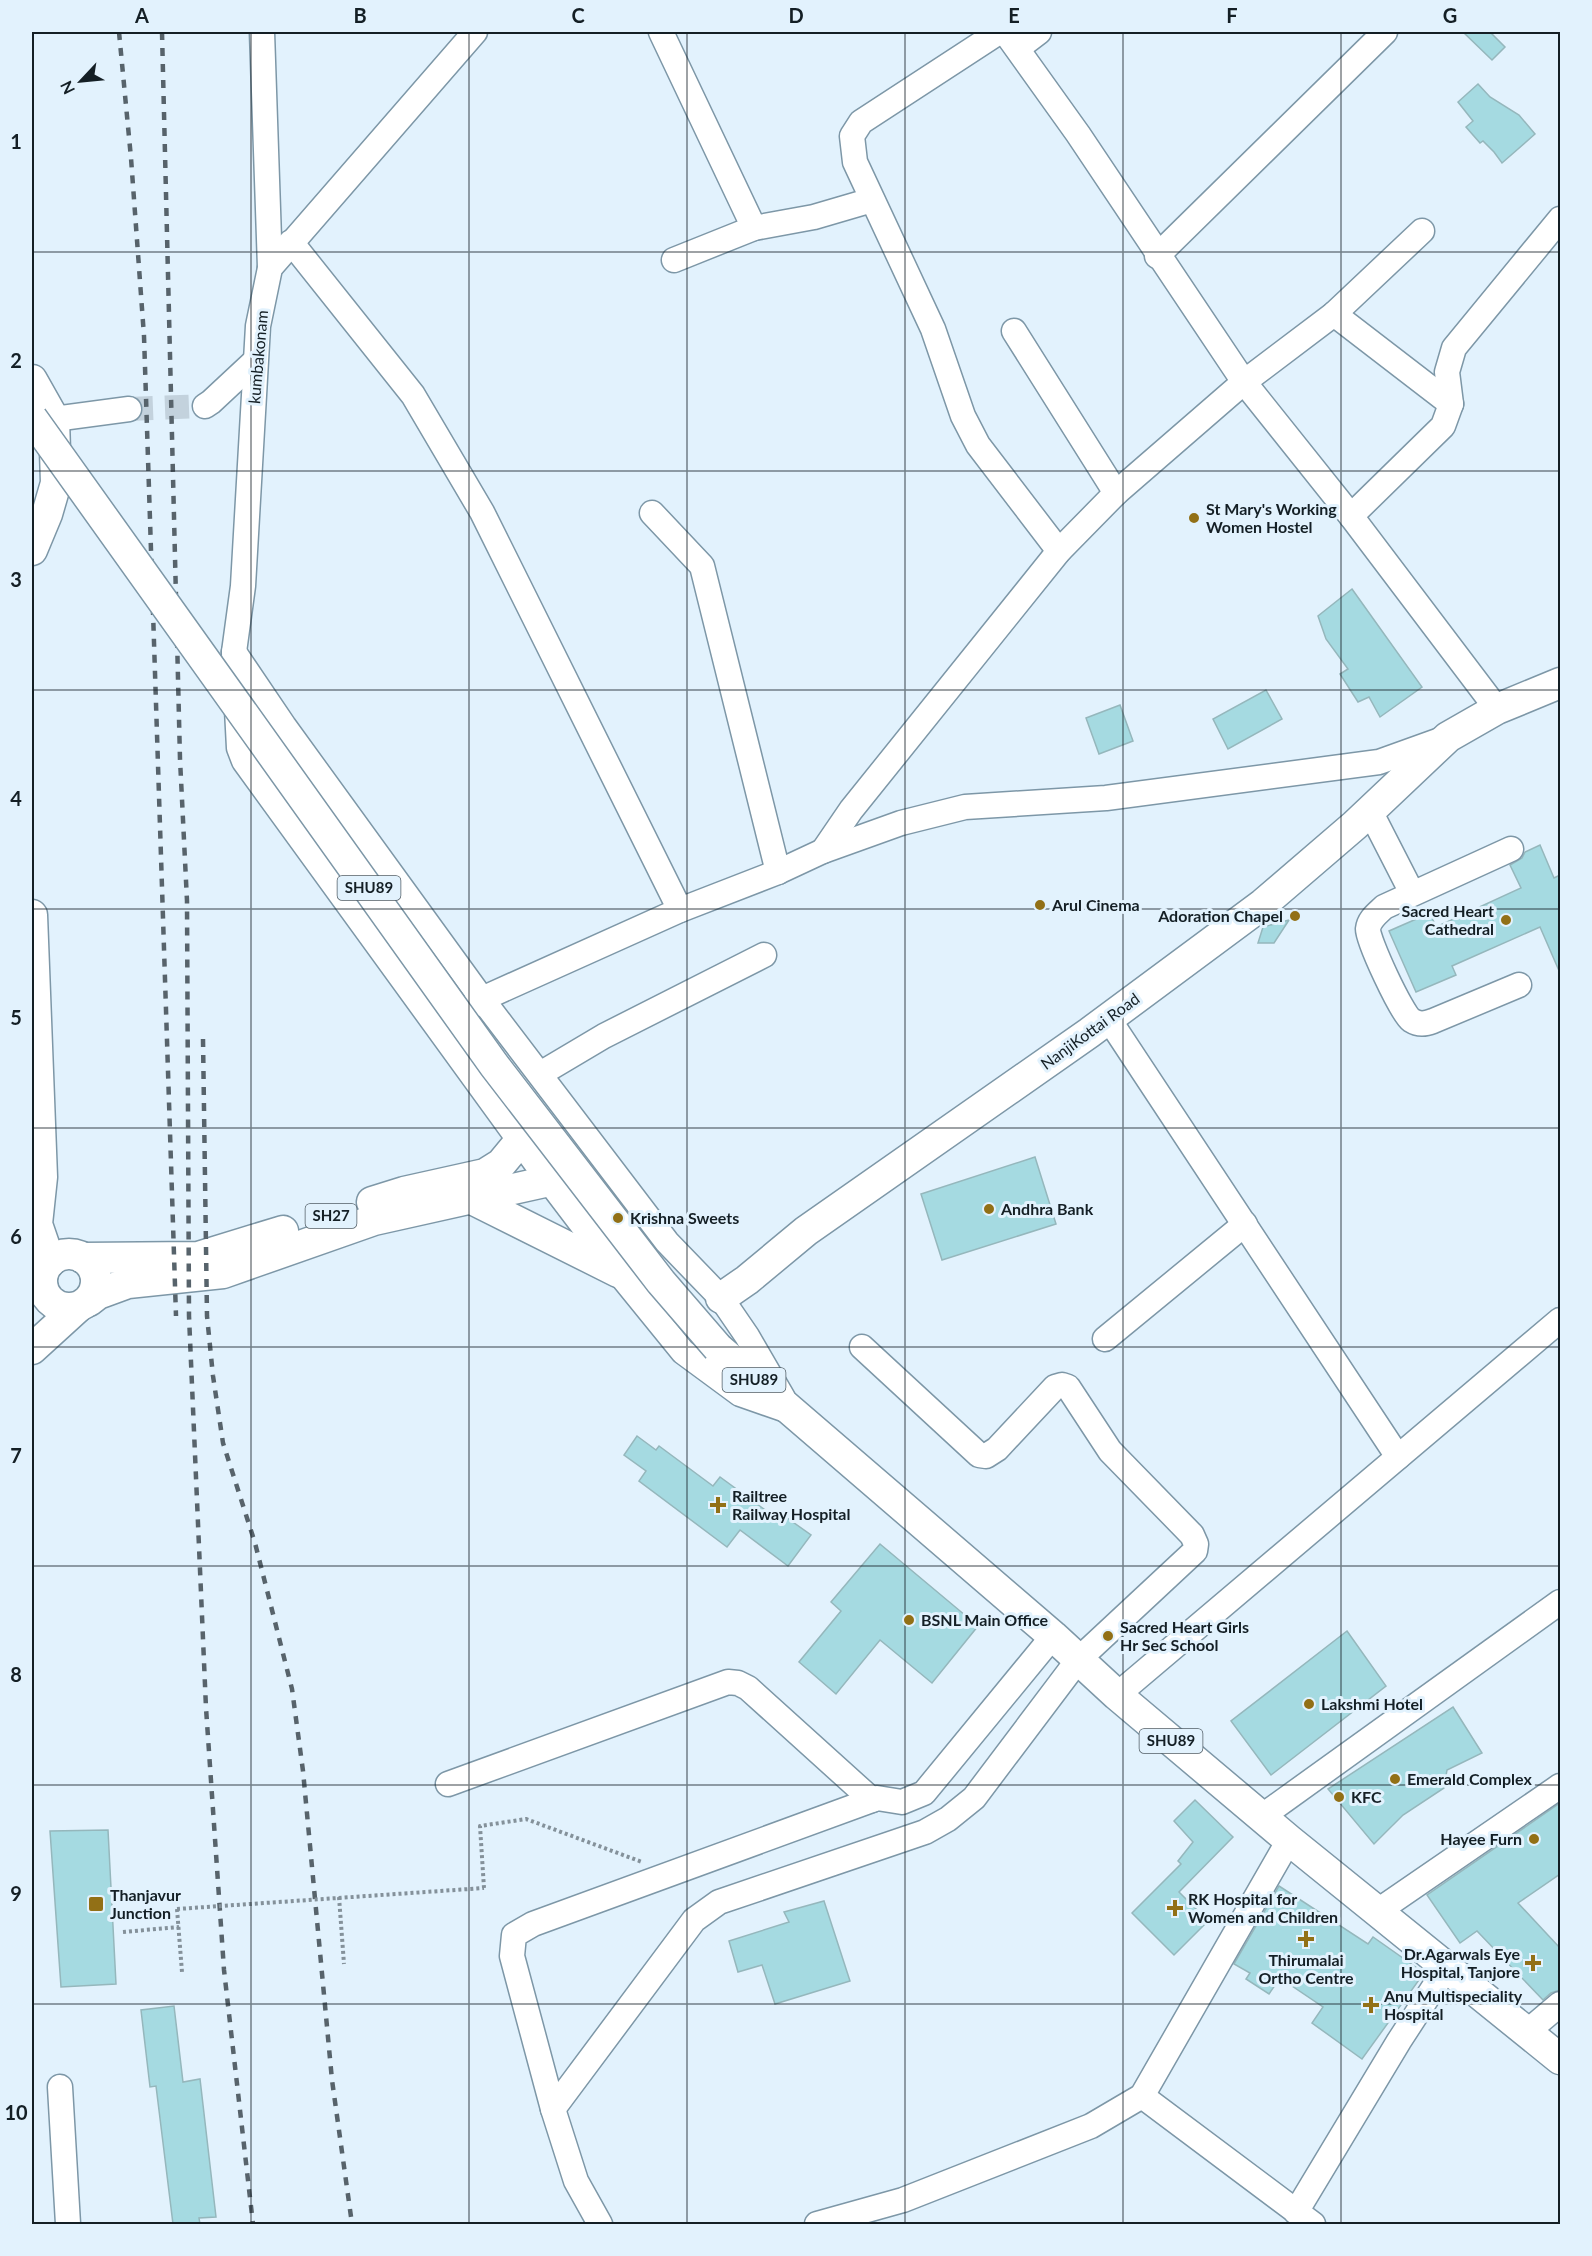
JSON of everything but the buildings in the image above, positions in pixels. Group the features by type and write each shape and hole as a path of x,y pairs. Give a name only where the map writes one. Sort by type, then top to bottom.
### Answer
{"main road":[{"path":"32,380 43,419 56,483 47,514 32,550"},
{"name":"SHU89","path":"43,419 494,1065 661,1282 718,1348 1053,1636 1117,1695 1288,1840 1560,2059"},
{"name":"NanjiKottai Road","path":"721,1298 747,1280 806,1231 1108,1018 1263,904 1370,811 1448,737 1497,709 1560,683"},
{"path":"32,915 42,1177 37,1224 54,1273 54,1304 65,1308 83,1304 96,1289 93,1267 54,1273"},
{"name":"SH27","path":"54,1273 198,1257 404,1192 485,1174 501,1164 520,1141"},
{"name":"SH27","path":"32,1349 83,1304 98,1294 128,1283 223,1273 374,1220 549,1181"},
{"path":"472,1199 618,1272"},
{"path":"32,1325 54,1273"}],"street":[{"path":"262,32 270,268"},
{"name":"kumbakonam","path":"475,32 270,268 258,326 243,586 234,652 239,748 244,761 549,1181 618,1272 683,1352 740,1394 791,1412"},
{"path":"661,32 754,228"},
{"path":"999,32 861,122 852,136 855,162 933,329 963,416 978,445 1059,551"},
{"path":"1039,32 1011,40 1078,134 1157,256 1244,382 1351,516 1497,709"},
{"path":"1157,256 1385,32"},
{"path":"674,260 754,228 814,217 872,200"},
{"path":"1351,516 1443,426 1451,404 1447,372 1454,348 1560,219"},
{"path":"823,851 851,810 1059,551 1116,493 1244,382 1334,314 1422,231"},
{"path":"291,242 413,395 482,512 680,910"},
{"path":"1334,314 1451,404"},
{"path":"1014,331 1116,493"},
{"path":"205,406 255,362"},
{"path":"43,419 129,409"},
{"path":"651,513 702,566 778,872"},
{"path":"234,652 284,726 482,999 667,1242 721,1298 747,1336 791,1412"},
{"path":"439,1031 482,999 680,910 778,872 823,851 901,823 965,807 1106,798 1379,762 1448,737"},
{"path":"1370,811 1412,893"},
{"path":"1511,849 1384,907 1371,920 1368,928 1371,941 1400,1006 1409,1019 1423,1024 1520,985"},
{"path":"540,1074 604,1036 764,955"},
{"path":"1108,1018 1398,1457"},
{"path":"1105,1339 1245,1224"},
{"path":"1117,1695 1560,1320"},
{"path":"553,2109 694,1920 719,1902 925,1832 948,1819 974,1798 1078,1660 1195,1551 1196,1544 1192,1535 1110,1451 1068,1387 1062,1384 1055,1387 997,1449 986,1456 979,1455 862,1347"},
{"path":"1261,1816 1560,1602"},
{"path":"600,2224 576,2181 553,2109 512,1956 514,1935 533,1924 877,1798 902,1802 924,1793 1053,1636"},
{"path":"448,1784 728,1682 738,1683 748,1688 872,1800"},
{"path":"1378,1911 1560,1786"},
{"path":"817,2224 903,2200 1091,2126 1142,2096 1288,1840"},
{"path":"1142,2096 1305,2218 1399,2041 1447,1967"},
{"path":"1527,2032 1560,2004"},
{"path":"60,2087 68,2224"}],"path":[{"path":"182,1972 177,1909 484,1888 480,1826 526,1819 671,1872"},
{"path":"339,1897 344,1964"},
{"path":"123,1932 179,1927"}],"tunnel":[{"path":"129,409 205,406"}],"railway":[{"path":"119,32 144,336 176,1316"},
{"path":"162,32 180,759 187,901 189,1316 206,1708 224,1970 253,2224"},
{"path":"203,1039 207,1316 213,1376 223,1443 255,1543 292,1689 303,1771 332,2080 352,2224"}],"place":[{"name":"St Mary's Working Women Hostel","path":"1194,518"},
{"name":"Arul Cinema","path":"1040,905"},
{"name":"Adoration Chapel","path":"1295,916"},
{"name":"Sacred Heart Cathedral","path":"1506,920"},
{"name":"Andhra Bank","path":"989,1209"},
{"name":"Krishna Sweets","path":"618,1218"},
{"name":"Railtree Railway Hospital","path":"718,1505"},
{"name":"BSNL Main Office","path":"909,1620"},
{"name":"Sacred Heart Girls Hr Sec School","path":"1108,1636"},
{"name":"Lakshmi Hotel","path":"1309,1704"},
{"name":"Emerald Complex","path":"1395,1779"},
{"name":"KFC","path":"1339,1797"},
{"name":"Hayee Furn","path":"1534,1839"},
{"name":"Thanjavur Junction","path":"96,1904"},
{"name":"RK Hospital for Women and Children","path":"1175,1908"},
{"name":"Thirumalai Ortho Centre","path":"1306,1939"},
{"name":"Dr.Agarwals Eye Hospital, Tanjore","path":"1533,1963"},
{"name":"Anu Multispeciality Hospital","path":"1371,2005"}]}
